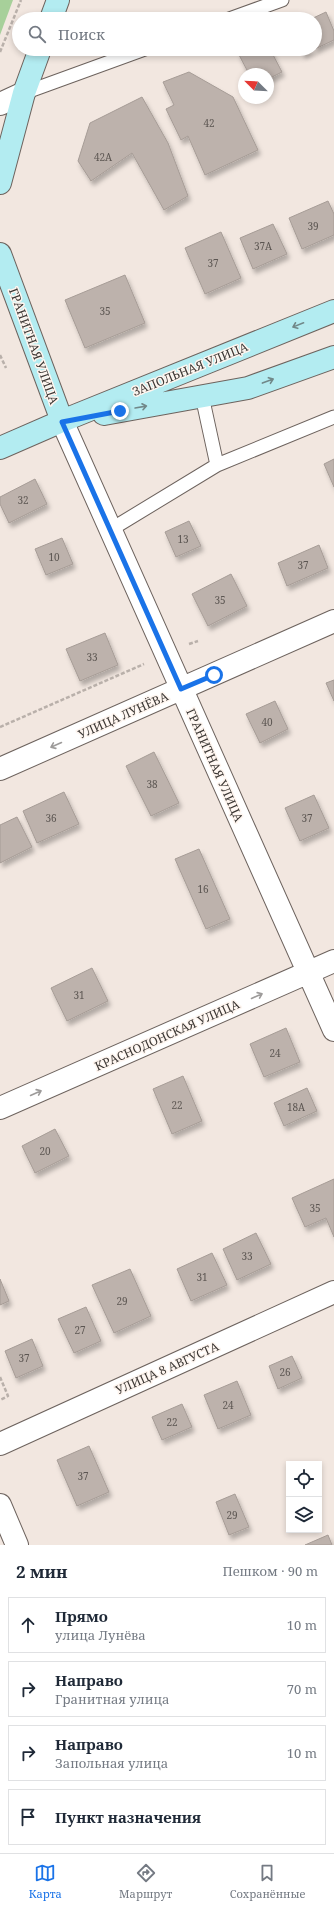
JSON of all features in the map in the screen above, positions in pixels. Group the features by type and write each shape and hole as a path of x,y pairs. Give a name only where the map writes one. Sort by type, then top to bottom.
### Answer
{"street":[{"path":"54,12 58,0"},
{"path":"0,183 24,93 37,56"},
{"path":"0,104 24,93"},
{"name":"ГРАНИТНАЯ УЛИЦА","path":"0,254 62,422 334,1030"},
{"name":"ЗАПОЛЬНАЯ УЛИЦА","path":"62,422 334,311"},
{"name":"ЗАПОЛЬНАЯ УЛИЦА","path":"62,422 248,388 334,357"},
{"path":"0,448 62,422"},
{"name":"УЛИЦА ЛУНЁВА","path":"0,769 334,621"},
{"name":"КРАСНОДОНСКАЯ УЛИЦА","path":"0,1108 309,974 334,961"},
{"name":"УЛИЦА 8 АВГУСТА","path":"0,1444 334,1292"},
{"path":"0,1505 17,1545"}],"lane":[{"path":"249,12 282,0"},
{"path":"24,93 126,56"},
{"path":"202,396 217,465"},
{"path":"110,530 217,465 334,417"}],"path":[{"path":"16,12 21,0"},
{"path":"0,52 12,22"},
{"path":"0,355 6,368"},
{"path":"0,727 198,641"},
{"path":"0,1377 8,1396 0,1400"}],"green space":[{"path":"0,0 13,0 0,35"}],"building":[{"path":"326,12 334,31 334,40 322,46 322,14"},
{"path":"240,56 274,56 282,72 274,76 274,68 246,68"},
{"path":"189,72 233,97 258,150 205,175 188,136 181,140 166,109 174,105 163,82"},
{"path":"142,97 168,143 188,196 164,210 132,153 91,181 78,161 90,123"},
{"path":"328,201 334,214 334,235 302,249 289,218"},
{"path":"273,224 287,254 253,269 240,238"},
{"path":"221,232 241,278 205,294 185,248"},
{"path":"125,275 145,323 85,348 65,300"},
{"path":"334,459 334,487 324,464"},
{"path":"35,479 47,504 9,523 0,504 0,497"},
{"path":"189,521 201,546 176,557 165,532"},
{"path":"62,538 73,564 46,575 35,549"},
{"path":"319,545 328,568 287,586 278,563"},
{"path":"231,574 247,606 208,626 192,594"},
{"path":"105,633 118,665 80,681 66,649"},
{"path":"334,680 334,701 326,683"},
{"path":"275,701 288,729 260,743 246,714"},
{"path":"154,752 179,803 151,816 126,766"},
{"path":"64,792 79,824 37,843 23,811"},
{"path":"314,795 329,828 300,841 285,808"},
{"path":"17,817 32,847 0,863 0,825"},
{"path":"199,849 230,919 206,929 175,859"},
{"path":"92,968 108,1001 67,1021 51,988"},
{"path":"286,1028 300,1062 264,1077 250,1044"},
{"path":"183,1076 202,1121 172,1134 153,1089"},
{"path":"307,1088 317,1111 284,1126 274,1103"},
{"path":"55,1129 69,1156 35,1173 22,1146"},
{"path":"334,1179 334,1237 326,1218 305,1227 292,1198"},
{"path":"256,1233 271,1264 237,1280 223,1249"},
{"path":"212,1253 227,1285 191,1301 177,1269"},
{"path":"130,1269 151,1316 114,1333 92,1285"},
{"path":"0,1279 9,1301 0,1305"},
{"path":"86,1307 101,1341 74,1353 58,1319"},
{"path":"32,1339 43,1366 16,1378 5,1351"},
{"path":"292,1356 302,1378 278,1389 269,1366"},
{"path":"237,1381 251,1415 218,1429 204,1395"},
{"path":"182,1404 192,1427 162,1440 152,1417"},
{"path":"89,1446 109,1492 77,1506 57,1460"},
{"path":"235,1494 249,1527 229,1535 216,1502"},
{"path":"328,1535 332,1545 305,1545"}],"route":[{"path":"120,411 62,422 181,689 214,675"}]}
